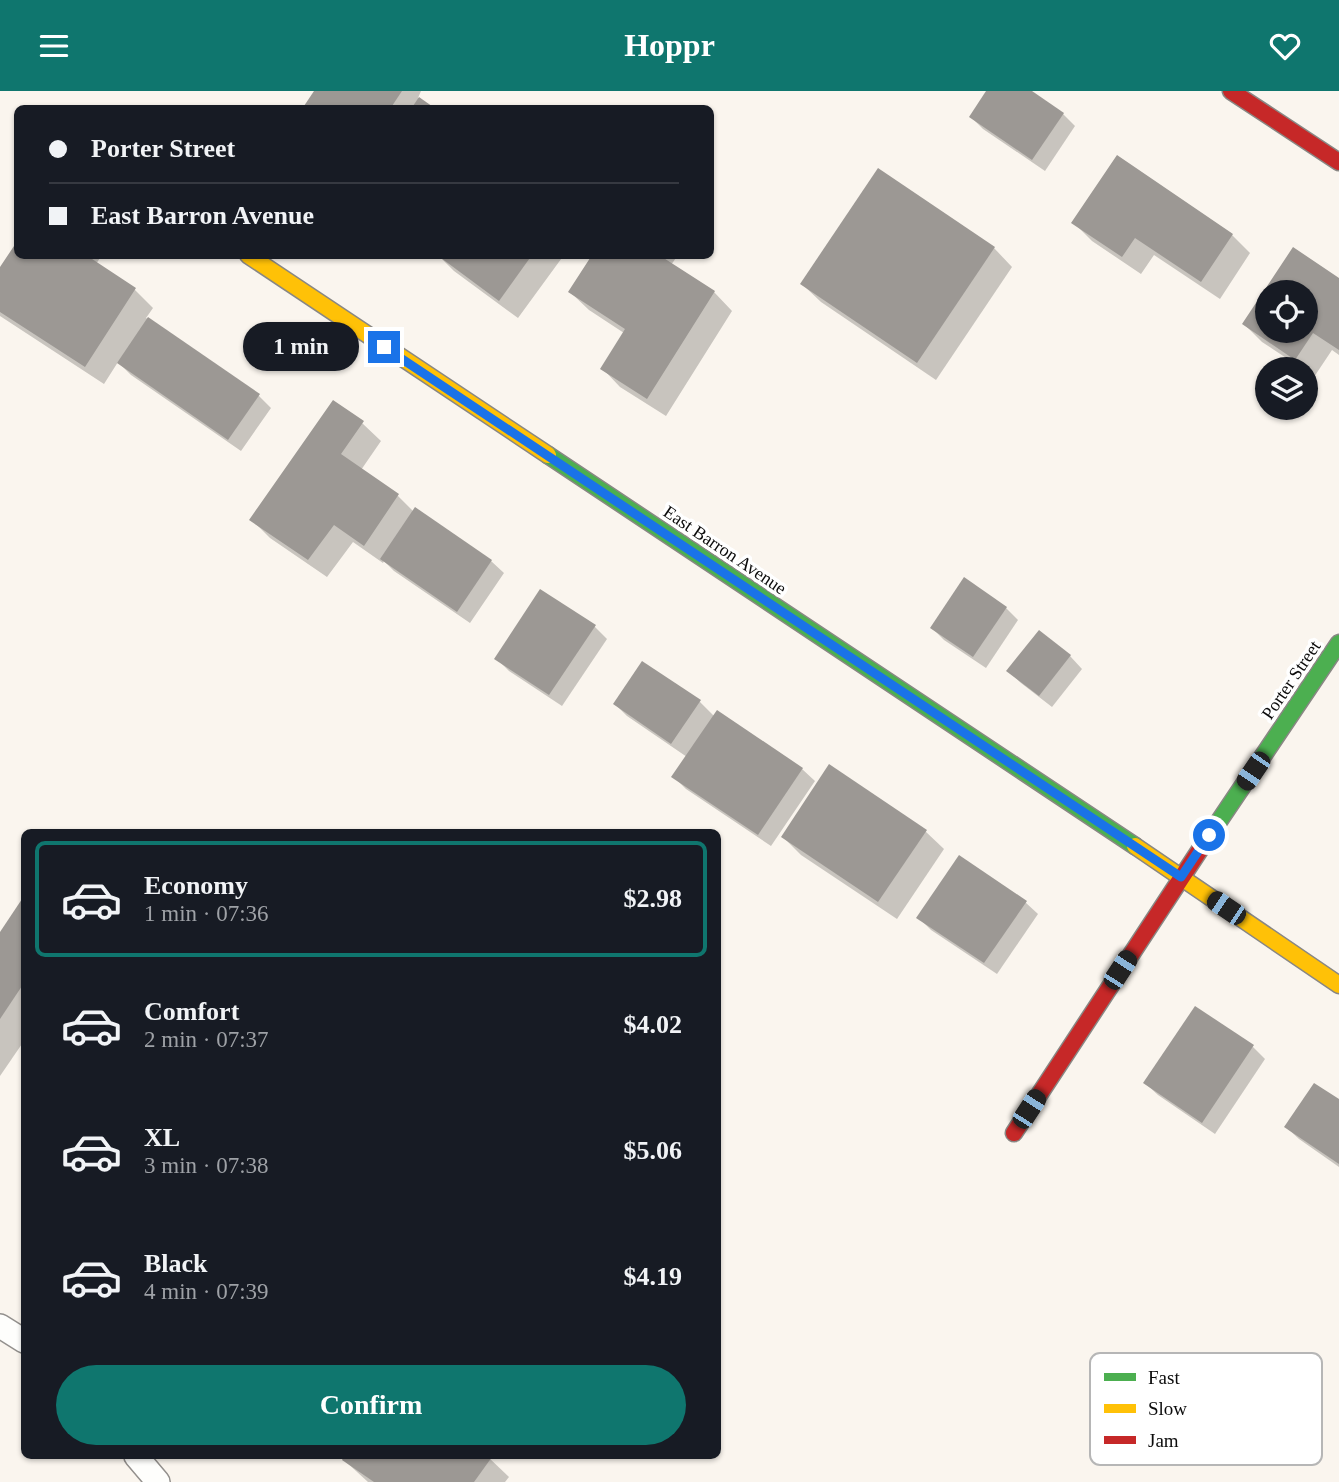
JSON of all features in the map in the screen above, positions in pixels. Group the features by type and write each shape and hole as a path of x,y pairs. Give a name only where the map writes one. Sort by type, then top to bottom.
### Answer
{"street":[{"path":"1231,91 1339,162"},
{"name":"East Barron Avenue","path":"254,259 1339,985"},
{"name":"Porter Street","path":"1181,877 1339,643"},
{"path":"1014,1133 1181,877"}],"lane":[{"path":"0,1326 21,1339"},
{"path":"139,1459 158,1482"}],"building":[{"path":"314,91 402,91 393,105 305,105"},
{"path":"986,91 1032,91 1064,113 1032,160 969,117"},
{"path":"419,97 430,105 414,105"},
{"path":"1117,155 1233,234 1201,282 1135,238 1122,257 1071,223"},
{"path":"878,168 995,247 917,363 800,284"},
{"path":"14,246 14,259 92,259 136,288 85,367 0,312 0,267"},
{"path":"1293,247 1339,278 1339,350 1318,336 1318,280 1271,280"},
{"path":"442,259 529,259 499,301"},
{"path":"589,259 665,259 715,291 647,399 600,369 625,329 568,292"},
{"path":"1255,304 1255,333 1242,324"},
{"path":"148,317 260,394 228,440 117,363"},
{"path":"1270,343 1306,343 1297,357 1291,357"},
{"path":"333,400 364,421 341,454 399,494 364,546 334,525 308,560 249,520"},
{"path":"415,507 492,560 457,612 380,559"},
{"path":"964,577 1007,607 973,657 930,628"},
{"path":"540,589 596,625 549,695 494,659"},
{"path":"1039,630 1071,655 1039,696 1006,671"},
{"path":"642,661 701,700 671,744 613,704"},
{"path":"717,710 803,768 758,835 671,777"},
{"path":"829,764 927,830 878,902 781,837"},
{"path":"959,855 1027,901 984,963 916,918"},
{"path":"21,900 21,988 0,1019 0,932"},
{"path":"1195,1006 1254,1045 1202,1123 1143,1083"},
{"path":"1314,1083 1339,1099 1339,1164 1284,1127"},
{"path":"491,1459 474,1482 374,1482 342,1460"}],"traffic: fast":[{"path":"548,455 1135,846"},
{"path":"1205,842 1339,643"}],"traffic: slow":[{"path":"254,259 548,455"},
{"path":"1135,846 1339,985"}],"traffic: jam":[{"path":"1231,91 1339,162"},
{"path":"1014,1133 1205,842"}],"route":[{"path":"384,347 1181,877 1209,835"}]}
